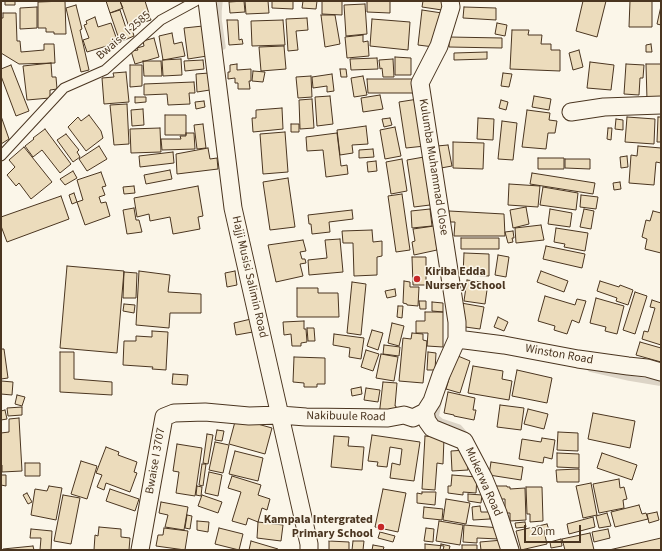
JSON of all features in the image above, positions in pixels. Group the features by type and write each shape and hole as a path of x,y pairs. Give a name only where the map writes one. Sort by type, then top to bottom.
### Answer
{"street":[{"name":"Hajji Musisi Salimin Road","path":"207,1 233,208 309,544 309,550"},
{"name":"Kulumba Muhammad Close","path":"450,1 451,7 439,46 420,83 457,322 457,339"},
{"path":"571,112 604,107 661,105"},
{"name":"Winston Road","path":"457,339 504,345 578,359 647,368 661,372"},
{"path":"425,412 432,401 441,375 457,339"},
{"name":"Bwaise I 3707","path":"140,550 164,416 174,413 205,412 249,416 280,415"},
{"name":"Nakibuule Road","path":"280,415 306,417 388,418 404,415 413,418 425,412"},
{"name":"Mukerwa Road","path":"425,412 427,421 432,428 464,442 484,479 498,513 510,550"}],"lane":[{"name":"Bwaise I 2585","path":"1,156 64,88 105,70 161,20 196,1"}],"building":[{"path":"5,1 15,1 15,5 5,5"},
{"path":"65,1 66,34 54,34 54,32 46,32 46,28 38,28 38,2"},
{"path":"106,1 120,1 123,8 110,13"},
{"path":"120,1 145,1 151,20 129,27"},
{"path":"244,1 245,12 230,13 229,2"},
{"path":"245,1 268,1 269,13 246,14"},
{"path":"272,1 293,1 293,9 272,8"},
{"path":"303,1 317,1 316,9 302,8"},
{"path":"322,1 342,1 342,15 322,14"},
{"path":"367,1 390,1 390,13 367,12"},
{"path":"423,1 443,1 442,10 422,7"},
{"path":"583,1 606,1 597,37 576,31"},
{"path":"630,1 652,1 652,27 629,27"},
{"path":"365,4 367,34 346,36 344,5"},
{"path":"76,5 89,70 81,72 66,8"},
{"path":"661,6 661,25 657,24"},
{"path":"37,7 37,28 20,29 20,8"},
{"path":"464,7 496,8 496,20 463,18"},
{"path":"120,10 127,31 132,29 134,36 120,42 110,13"},
{"path":"422,10 442,13 434,47 418,45"},
{"path":"3,13 16,13 17,41 20,41 21,52 44,50 44,44 54,44 55,63 19,64 1,53 1,18 3,18"},
{"path":"321,15 335,15 340,44 325,47"},
{"path":"95,17 98,27 111,23 117,40 109,43 110,45 87,52 83,40 89,38 84,25 87,24 86,21"},
{"path":"307,18 308,30 296,31 298,50 288,51 286,19"},
{"path":"372,19 410,22 408,50 370,46"},
{"path":"227,20 238,20 239,40 242,39 243,44 229,45"},
{"path":"283,20 285,45 252,46 251,21"},
{"path":"497,23 507,25 505,36 495,34"},
{"path":"203,26 207,56 188,59 184,28"},
{"path":"512,30 529,30 528,35 542,35 541,44 551,44 551,50 560,50 560,71 510,69"},
{"path":"172,33 174,44 182,42 185,56 163,60 159,36"},
{"path":"363,35 363,42 368,41 369,56 347,58 345,37"},
{"path":"449,37 502,38 502,48 449,47"},
{"path":"154,38 159,57 135,64 131,51 138,50 137,48 144,46 143,41"},
{"path":"651,44 652,52 646,52 646,45"},
{"path":"284,46 286,69 261,71 259,47"},
{"path":"579,50 583,67 573,70 569,53"},
{"path":"487,52 487,59 454,60 454,53"},
{"path":"395,57 411,58 411,75 395,75"},
{"path":"377,58 378,69 351,70 350,59"},
{"path":"181,59 182,75 163,76 162,60"},
{"path":"393,59 394,77 383,77 379,60"},
{"path":"203,60 204,69 185,71 184,61"},
{"path":"143,61 161,61 162,76 144,76"},
{"path":"590,62 614,65 611,90 587,88"},
{"path":"51,63 52,77 56,77 57,89 50,90 50,98 27,100 23,66"},
{"path":"237,64 237,70 251,69 251,81 249,81 250,89 238,89 238,83 235,83 235,78 228,79 230,65"},
{"path":"626,64 644,65 643,78 640,78 639,95 624,94"},
{"path":"646,64 661,64 661,100 647,100"},
{"path":"11,65 29,111 16,116 1,76 1,69"},
{"path":"130,65 142,65 142,86 130,87"},
{"path":"340,69 346,69 347,77 341,77"},
{"path":"253,71 265,72 263,82 252,81"},
{"path":"126,72 129,102 104,104 102,78 114,77 113,73"},
{"path":"209,73 210,90 197,92 196,74"},
{"path":"503,73 512,74 509,87 501,86"},
{"path":"332,74 334,91 327,92 327,86 313,88 312,77"},
{"path":"311,76 312,97 298,98 296,77"},
{"path":"363,76 367,95 354,97 351,78"},
{"path":"367,79 414,79 414,93 368,93"},
{"path":"194,82 195,93 189,93 190,104 168,105 167,94 144,95 144,84"},
{"path":"380,95 383,109 363,112 361,98"},
{"path":"330,96 333,124 317,126 315,97"},
{"path":"534,96 551,99 549,110 532,107"},
{"path":"135,97 146,97 146,102 135,103"},
{"path":"312,99 314,128 300,129 299,100"},
{"path":"418,99 425,146 406,148 399,102"},
{"path":"501,100 508,102 506,110 499,108"},
{"path":"204,101 205,107 196,109 195,102"},
{"path":"127,104 129,144 114,145 110,105"},
{"path":"282,108 283,129 253,132 252,118 256,118 256,110"},
{"path":"143,109 144,125 132,126 131,110"},
{"path":"527,110 550,113 549,120 557,121 555,133 548,133 546,149 522,147"},
{"path":"89,115 101,131 103,138 86,151 68,127 78,117 81,121"},
{"path":"165,115 186,115 186,135 165,135"},
{"path":"1,116 9,139 1,144"},
{"path":"627,117 655,119 654,144 625,142"},
{"path":"658,117 661,117 661,142 657,142"},
{"path":"390,118 392,125 384,127 382,119"},
{"path":"478,118 494,119 493,140 477,139"},
{"path":"616,119 623,120 623,130 615,129"},
{"path":"502,121 517,123 513,160 498,159"},
{"path":"203,124 206,148 197,149 194,125"},
{"path":"291,124 299,124 299,132 291,132"},
{"path":"366,126 368,144 352,145 353,153 340,155 337,130"},
{"path":"395,127 401,156 385,159 380,130"},
{"path":"160,128 161,152 131,153 130,129"},
{"path":"608,128 612,128 611,140 607,139"},
{"path":"45,129 71,164 60,173 42,150 33,157 25,146"},
{"path":"285,132 288,172 263,174 260,134"},
{"path":"186,133 194,133 195,149 162,150 161,139 181,139 180,136 186,136"},
{"path":"337,133 341,166 347,165 348,174 326,177 323,150 307,151 306,137"},
{"path":"66,134 79,150 77,152 80,157 73,162 57,140"},
{"path":"453,142 484,143 483,169 453,168"},
{"path":"448,145 452,166 441,168 437,146"},
{"path":"99,146 107,159 87,171 79,159"},
{"path":"638,146 661,148 661,163 656,162 654,185 629,183 631,155 637,156"},
{"path":"24,147 52,182 31,199 19,183 16,186 7,175 15,167 9,160"},
{"path":"208,148 210,159 217,158 218,169 177,174 176,154"},
{"path":"373,149 374,157 359,158 359,150"},
{"path":"173,152 174,163 140,167 139,156"},
{"path":"627,156 628,167 621,168 620,157"},
{"path":"424,157 430,205 414,207 407,160"},
{"path":"538,158 564,158 564,169 538,169"},
{"path":"402,159 407,191 391,194 386,162"},
{"path":"565,159 590,159 590,169 565,168"},
{"path":"376,161 377,171 368,172 367,162"},
{"path":"170,170 172,179 146,184 144,175"},
{"path":"73,171 77,178 65,185 60,179"},
{"path":"101,172 106,186 102,187 105,195 99,197 101,203 106,202 110,216 85,225 77,202 83,200 77,180"},
{"path":"532,173 595,183 593,194 530,184"},
{"path":"288,178 295,227 270,230 263,182"},
{"path":"620,182 621,189 614,190 613,183"},
{"path":"509,184 540,186 538,207 508,205"},
{"path":"134,186 135,193 124,194 123,187"},
{"path":"198,186 203,216 198,217 200,229 173,234 170,217 150,221 149,214 137,217 134,198"},
{"path":"543,187 578,193 576,210 540,205"},
{"path":"74,193 77,202 72,204 69,195"},
{"path":"402,194 410,250 396,252 388,196"},
{"path":"581,195 598,197 596,209 580,207"},
{"path":"61,196 69,219 7,242 1,226 1,217"},
{"path":"526,207 529,224 513,228 510,210"},
{"path":"134,208 136,220 139,220 142,232 127,234 123,210"},
{"path":"430,209 432,226 412,228 411,211"},
{"path":"550,209 572,213 570,227 548,224"},
{"path":"584,209 594,211 591,229 580,227"},
{"path":"352,210 353,219 329,222 330,232 312,234 308,215"},
{"path":"449,211 504,214 505,236 454,236 455,222 448,222"},
{"path":"653,211 661,213 661,253 645,249 647,239 642,237 646,220 650,221"},
{"path":"541,225 544,240 516,243 515,228"},
{"path":"434,226 437,250 414,255 412,242 415,241 413,229"},
{"path":"556,228 588,233 585,251 564,247 565,244 554,242"},
{"path":"372,230 373,242 382,241 382,256 377,257 377,275 354,276 353,243 343,243 342,231"},
{"path":"513,231 513,242 508,243 505,232"},
{"path":"461,238 499,238 499,249 461,249"},
{"path":"340,239 343,272 309,275 308,260 327,258 325,240"},
{"path":"303,240 306,251 300,252 302,259 305,259 306,263 300,264 303,276 276,282 268,245"},
{"path":"546,246 585,254 582,268 543,259"},
{"path":"464,253 489,254 489,276 463,275"},
{"path":"498,255 509,257 506,277 495,275"},
{"path":"412,257 426,257 426,285 413,285"},
{"path":"67,266 124,271 117,353 60,348"},
{"path":"139,271 170,275 168,292 201,294 201,313 170,313 169,328 136,325"},
{"path":"235,271 237,285 227,287 225,273"},
{"path":"541,271 568,281 564,292 537,282"},
{"path":"124,272 137,273 136,298 123,298"},
{"path":"467,280 488,283 485,304 464,301"},
{"path":"404,281 410,282 410,287 419,287 418,306 403,303"},
{"path":"600,281 619,287 620,285 633,290 628,305 616,301 617,298 597,291"},
{"path":"352,282 366,284 361,335 347,333"},
{"path":"297,288 318,288 318,293 338,293 339,317 297,317"},
{"path":"395,289 396,296 387,298 385,291"},
{"path":"635,292 647,296 635,334 623,330"},
{"path":"545,296 575,305 577,299 586,301 579,323 572,320 567,334 554,330 555,326 538,321"},
{"path":"596,298 624,306 617,334 605,331 606,327 590,323"},
{"path":"652,300 661,303 661,345 642,339 644,331 648,332 655,308 650,307"},
{"path":"419,301 426,301 426,309 420,309"},
{"path":"432,302 443,303 443,312 432,311"},
{"path":"461,303 484,307 480,329 458,326"},
{"path":"124,304 135,305 134,313 123,311"},
{"path":"398,306 403,306 402,318 397,317"},
{"path":"425,312 443,312 443,347 427,346 428,333 416,333 416,321 425,321"},
{"path":"498,317 508,322 504,331 494,327"},
{"path":"251,319 253,332 236,335 234,323"},
{"path":"304,321 307,342 301,343 301,346 292,346 291,334 284,335 283,322"},
{"path":"392,323 404,326 399,346 388,343"},
{"path":"307,328 314,328 315,341 308,341"},
{"path":"372,330 383,333 378,350 367,346"},
{"path":"152,331 168,332 166,370 152,369 153,367 123,365 124,341 136,341 136,336 152,337"},
{"path":"412,333 423,334 423,340 427,341 423,383 399,381 403,338 411,339"},
{"path":"334,334 364,338 361,359 349,357 350,348 333,345"},
{"path":"640,342 661,348 661,362 636,355"},
{"path":"384,345 400,347 399,356 383,354"},
{"path":"1,349 4,349 8,378 1,379"},
{"path":"366,350 379,354 373,371 361,367"},
{"path":"60,352 74,352 74,379 112,382 112,395 60,392"},
{"path":"428,352 436,353 435,370 427,370"},
{"path":"381,354 398,357 394,381 376,378"},
{"path":"458,356 470,361 460,393 446,389"},
{"path":"294,357 325,358 325,384 317,384 317,387 304,387 304,383 293,382"},
{"path":"473,366 503,371 502,379 512,381 509,400 468,393"},
{"path":"517,370 552,378 547,403 512,396"},
{"path":"173,374 188,375 187,385 172,384"},
{"path":"1,381 13,382 12,395 1,394"},
{"path":"383,382 397,383 395,417 379,416"},
{"path":"361,387 362,394 352,396 351,389"},
{"path":"366,388 380,390 378,402 364,400"},
{"path":"448,392 475,398 473,410 476,410 474,420 444,413"},
{"path":"17,395 25,397 22,406 15,404"},
{"path":"500,405 524,408 521,430 497,427"},
{"path":"22,407 22,415 8,416 7,408"},
{"path":"528,409 548,414 544,429 524,424"},
{"path":"5,410 7,419 1,420 1,411"},
{"path":"593,413 635,421 630,448 588,439"},
{"path":"19,418 22,471 2,472 1,433 9,432 9,419"},
{"path":"236,418 272,428 265,454 229,444"},
{"path":"217,430 224,431 222,441 215,440"},
{"path":"558,432 578,433 578,451 557,450"},
{"path":"207,434 213,435 208,464 203,463"},
{"path":"372,435 420,442 414,481 390,478 392,463 400,465 402,449 390,447 387,467 377,466 378,462 368,461"},
{"path":"334,436 349,437 348,446 364,447 362,470 331,467"},
{"path":"425,436 444,438 443,464 437,463 435,490 422,489"},
{"path":"542,438 555,440 552,459 544,457 543,463 519,459 522,439 541,442"},
{"path":"215,442 229,445 223,473 209,470"},
{"path":"177,444 202,448 195,496 176,493 179,472 173,471"},
{"path":"106,447 119,452 118,455 137,462 134,472 137,473 130,492 106,483 104,490 97,487 102,475 96,473"},
{"path":"466,450 468,470 452,471 451,451"},
{"path":"235,451 263,458 258,481 229,474"},
{"path":"557,453 579,454 579,468 557,467"},
{"path":"602,453 637,465 632,480 597,468"},
{"path":"81,461 97,466 87,499 71,494"},
{"path":"491,462 523,467 521,480 489,475"},
{"path":"25,463 40,463 40,476 25,476"},
{"path":"202,464 206,464 203,486 199,485"},
{"path":"579,469 579,482 557,482 556,470"},
{"path":"209,472 222,475 218,496 205,493"},
{"path":"1,475 6,475 6,486 1,485"},
{"path":"452,475 477,477 476,493 463,492 463,495 448,493 448,486 451,486"},
{"path":"232,476 261,485 258,495 270,499 267,510 262,508 258,522 248,518 246,525 232,521 241,492 228,488"},
{"path":"619,479 620,488 624,487 627,499 623,500 624,508 599,513 593,484"},
{"path":"591,483 597,515 583,518 576,486"},
{"path":"49,486 62,488 56,520 31,515 35,489 47,491"},
{"path":"197,486 202,487 201,496 196,495"},
{"path":"496,486 507,486 510,487 510,489 525,488 526,520 510,521 510,513 505,513 505,499 496,499"},
{"path":"526,487 542,487 543,521 530,522 530,514 527,514"},
{"path":"110,489 139,499 135,511 106,501"},
{"path":"383,489 406,493 398,532 375,527"},
{"path":"422,492 436,492 435,505 417,503 417,493 422,494"},
{"path":"27,493 32,502 28,504 23,495"},
{"path":"468,494 482,495 481,503 468,501"},
{"path":"63,495 80,498 71,544 54,541"},
{"path":"202,495 222,502 218,513 198,506"},
{"path":"446,499 470,503 466,524 443,520"},
{"path":"161,502 188,507 184,530 165,527 168,515 159,513"},
{"path":"639,505 642,514 646,513 648,519 615,527 611,512"},
{"path":"480,506 481,512 490,512 490,519 473,520 472,507"},
{"path":"424,507 443,509 442,520 423,518"},
{"path":"657,512 659,520 649,523 647,514"},
{"path":"607,513 611,526 599,528 596,516"},
{"path":"187,515 192,516 190,529 185,528"},
{"path":"593,517 595,527 569,534 567,524"},
{"path":"197,521 209,522 208,532 197,530"},
{"path":"439,521 463,525 460,545 436,541"},
{"path":"258,522 283,525 281,541 257,538"},
{"path":"525,522 526,527 516,528 515,523"},
{"path":"547,524 549,530 544,531 547,544 521,550 516,531"},
{"path":"464,525 500,528 499,539 477,538 477,543 463,542"},
{"path":"99,527 121,529 121,537 130,538 129,550 94,550 95,535 98,536"},
{"path":"164,528 188,531 185,550 156,546 158,535 163,535"},
{"path":"219,528 243,534 239,550 215,544"},
{"path":"426,528 434,529 433,542 424,541"},
{"path":"31,529 52,531 51,550 40,550 41,538 30,538"},
{"path":"608,529 610,538 594,542 592,532"},
{"path":"380,532 395,536 393,542 378,538"},
{"path":"590,533 594,550 565,550 562,539"},
{"path":"661,538 661,550 609,550"},
{"path":"561,539 562,546 551,548 550,542"},
{"path":"503,540 504,550 481,550 480,542"},
{"path":"251,541 278,549 278,550 249,550"},
{"path":"329,541 349,542 349,550 329,550"},
{"path":"353,541 364,541 363,550 352,550"},
{"path":"425,544 444,546 443,550 425,550"},
{"path":"441,544 450,546 449,550 440,550"},
{"path":"373,545 384,547 383,550 372,550"},
{"path":"462,545 477,545 477,550 462,550"},
{"path":"33,546 34,550 3,550 3,549"}],"waterway":[{"path":"220,1 219,20 223,47"},
{"path":"590,369 629,378 659,383 661,382"},
{"path":"439,402 436,417 441,421 459,427 467,436"}],"place":[{"name":"Kiriba Edda Nursery School","path":"417,279"},
{"name":"Kampala Intergrated Primary School","path":"381,527"}]}
